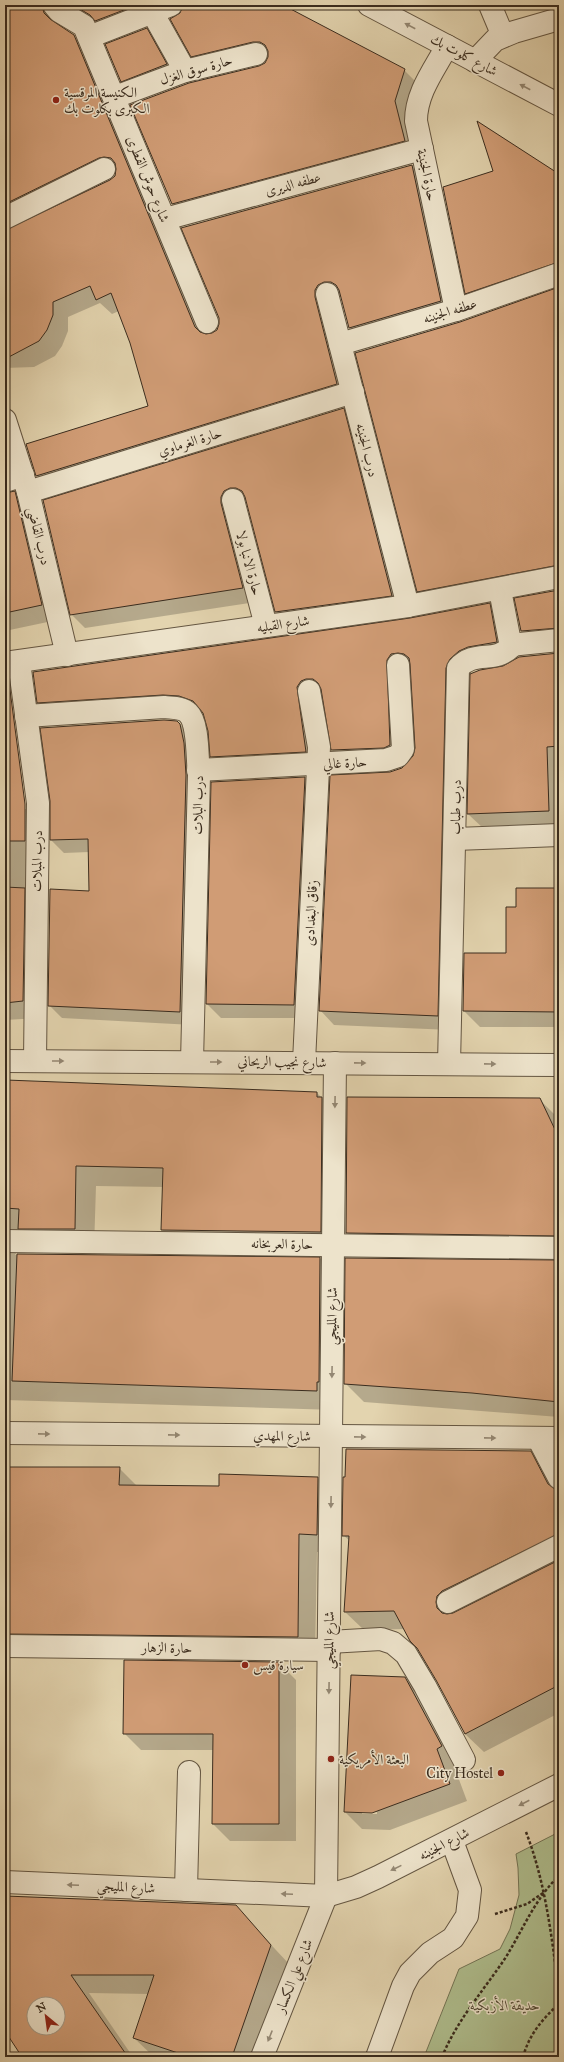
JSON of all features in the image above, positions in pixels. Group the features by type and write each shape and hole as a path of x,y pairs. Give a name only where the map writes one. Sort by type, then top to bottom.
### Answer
{"street":[{"name":"شارع حوش القطرى","path":"54,5 59,10 84,26 115,97 207,322"},
{"name":"شارع كلوت بك","path":"369,5 559,106"},
{"path":"490,5 503,36"},
{"path":"89,37 161,9 185,71"},
{"path":"475,60 495,40 503,36 559,19"},
{"name":"حارة الجنينة","path":"447,46 418,97 416,121 456,310"},
{"name":"حارة سوق الغزل","path":"115,97 185,71 256,54"},
{"name":"عطفه الديرى","path":"165,219 422,149"},
{"path":"5,218 104,169"},
{"name":"عطفه الجنينه","path":"340,344 456,310 559,274"},
{"name":"درب الجنينه","path":"327,294 408,606"},
{"name":"حارة الغرماوي","path":"19,483 352,392"},
{"name":"درب القاضي","path":"5,420 19,483 67,655"},
{"name":"حارة الانبا بولا","path":"233,500 266,626"},
{"name":"شارع القبليه","path":"12,663 408,606 500,590 559,577"},
{"path":"500,590 510,645 559,640"},
{"name":"درب طباب","path":"449,1064 458,668 466,659 505,653 510,645"},
{"name":"درب المبلات","path":"12,663 26,716 38,803 34,1061"},
{"name":"حارة غالي","path":"198,770 386,760 398,756 403,750 398,665"},
{"name":"زقاق البغدادى","path":"304,1062 319,747 309,691"},
{"name":"درب البلات","path":"26,716 164,707 181,709 188,713 195,728 198,770 192,1062"},
{"path":"455,838 559,835"},
{"name":"شارع نجيب الريحاني","path":"5,1061 559,1065"},
{"name":"شارع المليجي","path":"5,1882 326,1896 335,1063"},
{"name":"حارة العربخانه","path":"5,1242 559,1248"},
{"name":"شارع المهدي","path":"5,1433 549,1438"},
{"path":"549,1438 559,1478"},
{"path":"448,1602 559,1546"},
{"name":"حارة الزهار","path":"5,1646 329,1646 381,1639 398,1647 406,1654 425,1686 464,1760"},
{"path":"186,1890 189,1772"},
{"name":"شارع الجنينه","path":"326,1896 356,1887 452,1841 559,1785"},
{"path":"377,2057 403,1986 410,1974 430,1953 453,1938 467,1916 470,1902 470,1890 452,1841"},
{"name":"شارع علي الكسار","path":"262,2057 326,1896"}],"path":[{"path":"516,1807 531,1847 544,1892 552,1932 559,1994"},
{"path":"467,1916 488,1915 527,1904 544,1892 559,1876"},
{"path":"442,2057 461,2021 508,1954 544,1892"},
{"path":"523,2057 526,2046 534,2030 546,2015 559,2004"}],"green space":[{"name":"حديقة الأزبكية","path":"559,1832 559,2057 424,2057 459,1969 500,1949 510,1929 519,1895 516,1854"}],"building":[{"path":"5,5 42,5 44,13 50,19 74,35 195,327 200,332 206,334 217,330 219,318 181,228 412,165 441,301 349,328 339,290 336,285 331,282 324,282 318,285 315,290 315,297 337,384 36,476 26,444 148,406 130,343 111,293 96,300 90,286 53,302 53,315 47,330 39,341 5,359 5,230 110,180 115,176 116,169 115,163 111,158 99,158 5,204"},
{"path":"73,5 137,5 95,21 90,15"},
{"path":"183,5 283,5 405,69 395,101 405,141 172,204 130,105 189,83 259,66 265,63 268,57 268,51 265,45 260,42 253,42 191,57 170,19 180,13"},
{"path":"147,28 167,64 121,82 105,44"},
{"path":"477,121 559,174 559,262 465,294 443,187 493,171"},
{"path":"559,287 559,565 417,592 355,353 460,322"},
{"path":"344,408 392,596 275,612 245,497 242,491 236,488 230,488 224,491 221,497 221,503 243,588 70,615 43,500"},
{"path":"15,491 42,605 5,613 5,493"},
{"path":"559,590 559,628 521,631 514,598"},
{"path":"490,603 497,642 468,647 459,651 450,659 446,668 438,1016 319,1011 330,775 390,772 402,768 413,756 415,748 410,664 409,658 404,654 391,654 387,660 390,745 384,748 331,750 321,689 318,683 313,679 301,681 297,687 306,752 210,757 208,731 203,713 193,701 179,696 163,695 37,703 33,672 410,618"},
{"path":"559,653 559,746 547,747 549,811 467,814 470,674 480,670 503,666 519,657"},
{"path":"5,675 8,675 25,804 25,841 5,841"},
{"path":"164,720 177,721 180,724 184,743 186,775 180,1012 48,1006 50,889 89,891 88,839 50,840 50,801 40,728"},
{"path":"305,777 294,1005 206,1004 211,782"},
{"path":"5,887 25,888 23,1001 5,1003"},
{"path":"516,888 559,888 559,1012 463,1011 464,953 506,953 506,907 516,907"},
{"path":"6,1080 317,1092 317,1097 322,1097 321,1232 161,1230 163,1168 76,1166 75,1229 18,1229 19,1209 5,1208"},
{"path":"347,1097 540,1098 559,1138 559,1236 346,1233"},
{"path":"17,1254 320,1257 319,1382 317,1382 317,1391 12,1381"},
{"path":"345,1258 559,1260 559,1402 472,1393 344,1384"},
{"path":"346,1449 531,1451 548,1484 557,1490 559,1494 559,1534 442,1591 437,1596 436,1602 437,1608 442,1613 453,1613 559,1560 559,1685 465,1734 436,1680 417,1648 410,1641 394,1611 344,1612 349,1536 342,1536 343,1477 345,1477"},
{"path":"8,1467 120,1467 119,1485 219,1486 219,1474 318,1477 317,1535 299,1534 298,1637 5,1634"},
{"path":"124,1660 279,1662 279,1824 212,1824 213,1734 123,1734"},
{"path":"351,1675 405,1677 442,1746 437,1749 450,1784 372,1813 344,1812"},
{"path":"5,1896 236,1905 271,1945 232,2057 190,2057 133,2038 154,1975 71,1975 128,2057 22,2057 5,2031"}],"place":[{"name":"الكنيسة المرقسية الكبرى بكلوت بك","path":"56,100"},
{"name":"سيارة قيس","path":"245,1665"},
{"name":"البعثة الأمريكية","path":"331,1759"},
{"name":"City Hostel","path":"501,1773"}]}
